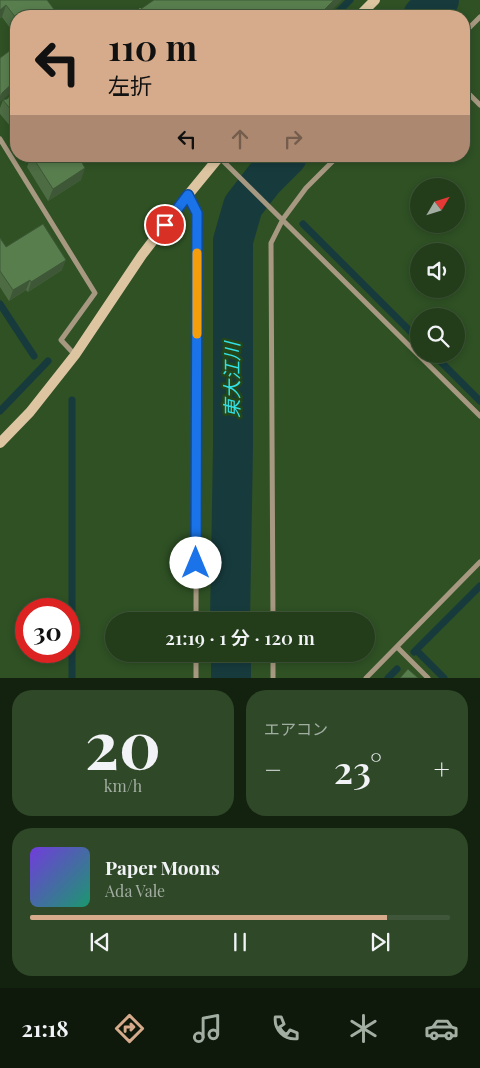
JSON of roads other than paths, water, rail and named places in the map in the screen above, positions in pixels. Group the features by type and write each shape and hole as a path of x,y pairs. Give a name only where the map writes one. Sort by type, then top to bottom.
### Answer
{"street":[{"path":"365,10 376,0"},
{"path":"470,27 480,17"},
{"path":"470,95 480,105"},
{"path":"0,139 10,155"},
{"path":"14,162 95,293 61,340 75,355"},
{"path":"0,443 30,412 75,355 142,255 216,162"},
{"path":"224,162 480,416"},
{"path":"273,612 271,243 283,219 306,188 332,162"},
{"path":"188,195 197,213 196,612"},
{"path":"366,678 480,562"},
{"path":"397,647 428,678"},
{"path":"196,662 196,678"},
{"path":"273,662 273,678"}],"waterway":[{"path":"340,10 350,0"},
{"name":"東大江川","path":"429,10 439,0"},
{"name":"東大江川","path":"230,612 233,447 233,241 243,206 264,179 281,162"},
{"path":"303,224 410,331"},
{"path":"0,304 34,356"},
{"path":"0,411 48,361"},
{"path":"442,363 480,401"},
{"path":"72,400 72,678"},
{"path":"414,652 480,586"},
{"path":"416,650 444,678"},
{"name":"東大江川","path":"231,662 231,678"},
{"path":"388,678 397,669"}]}
